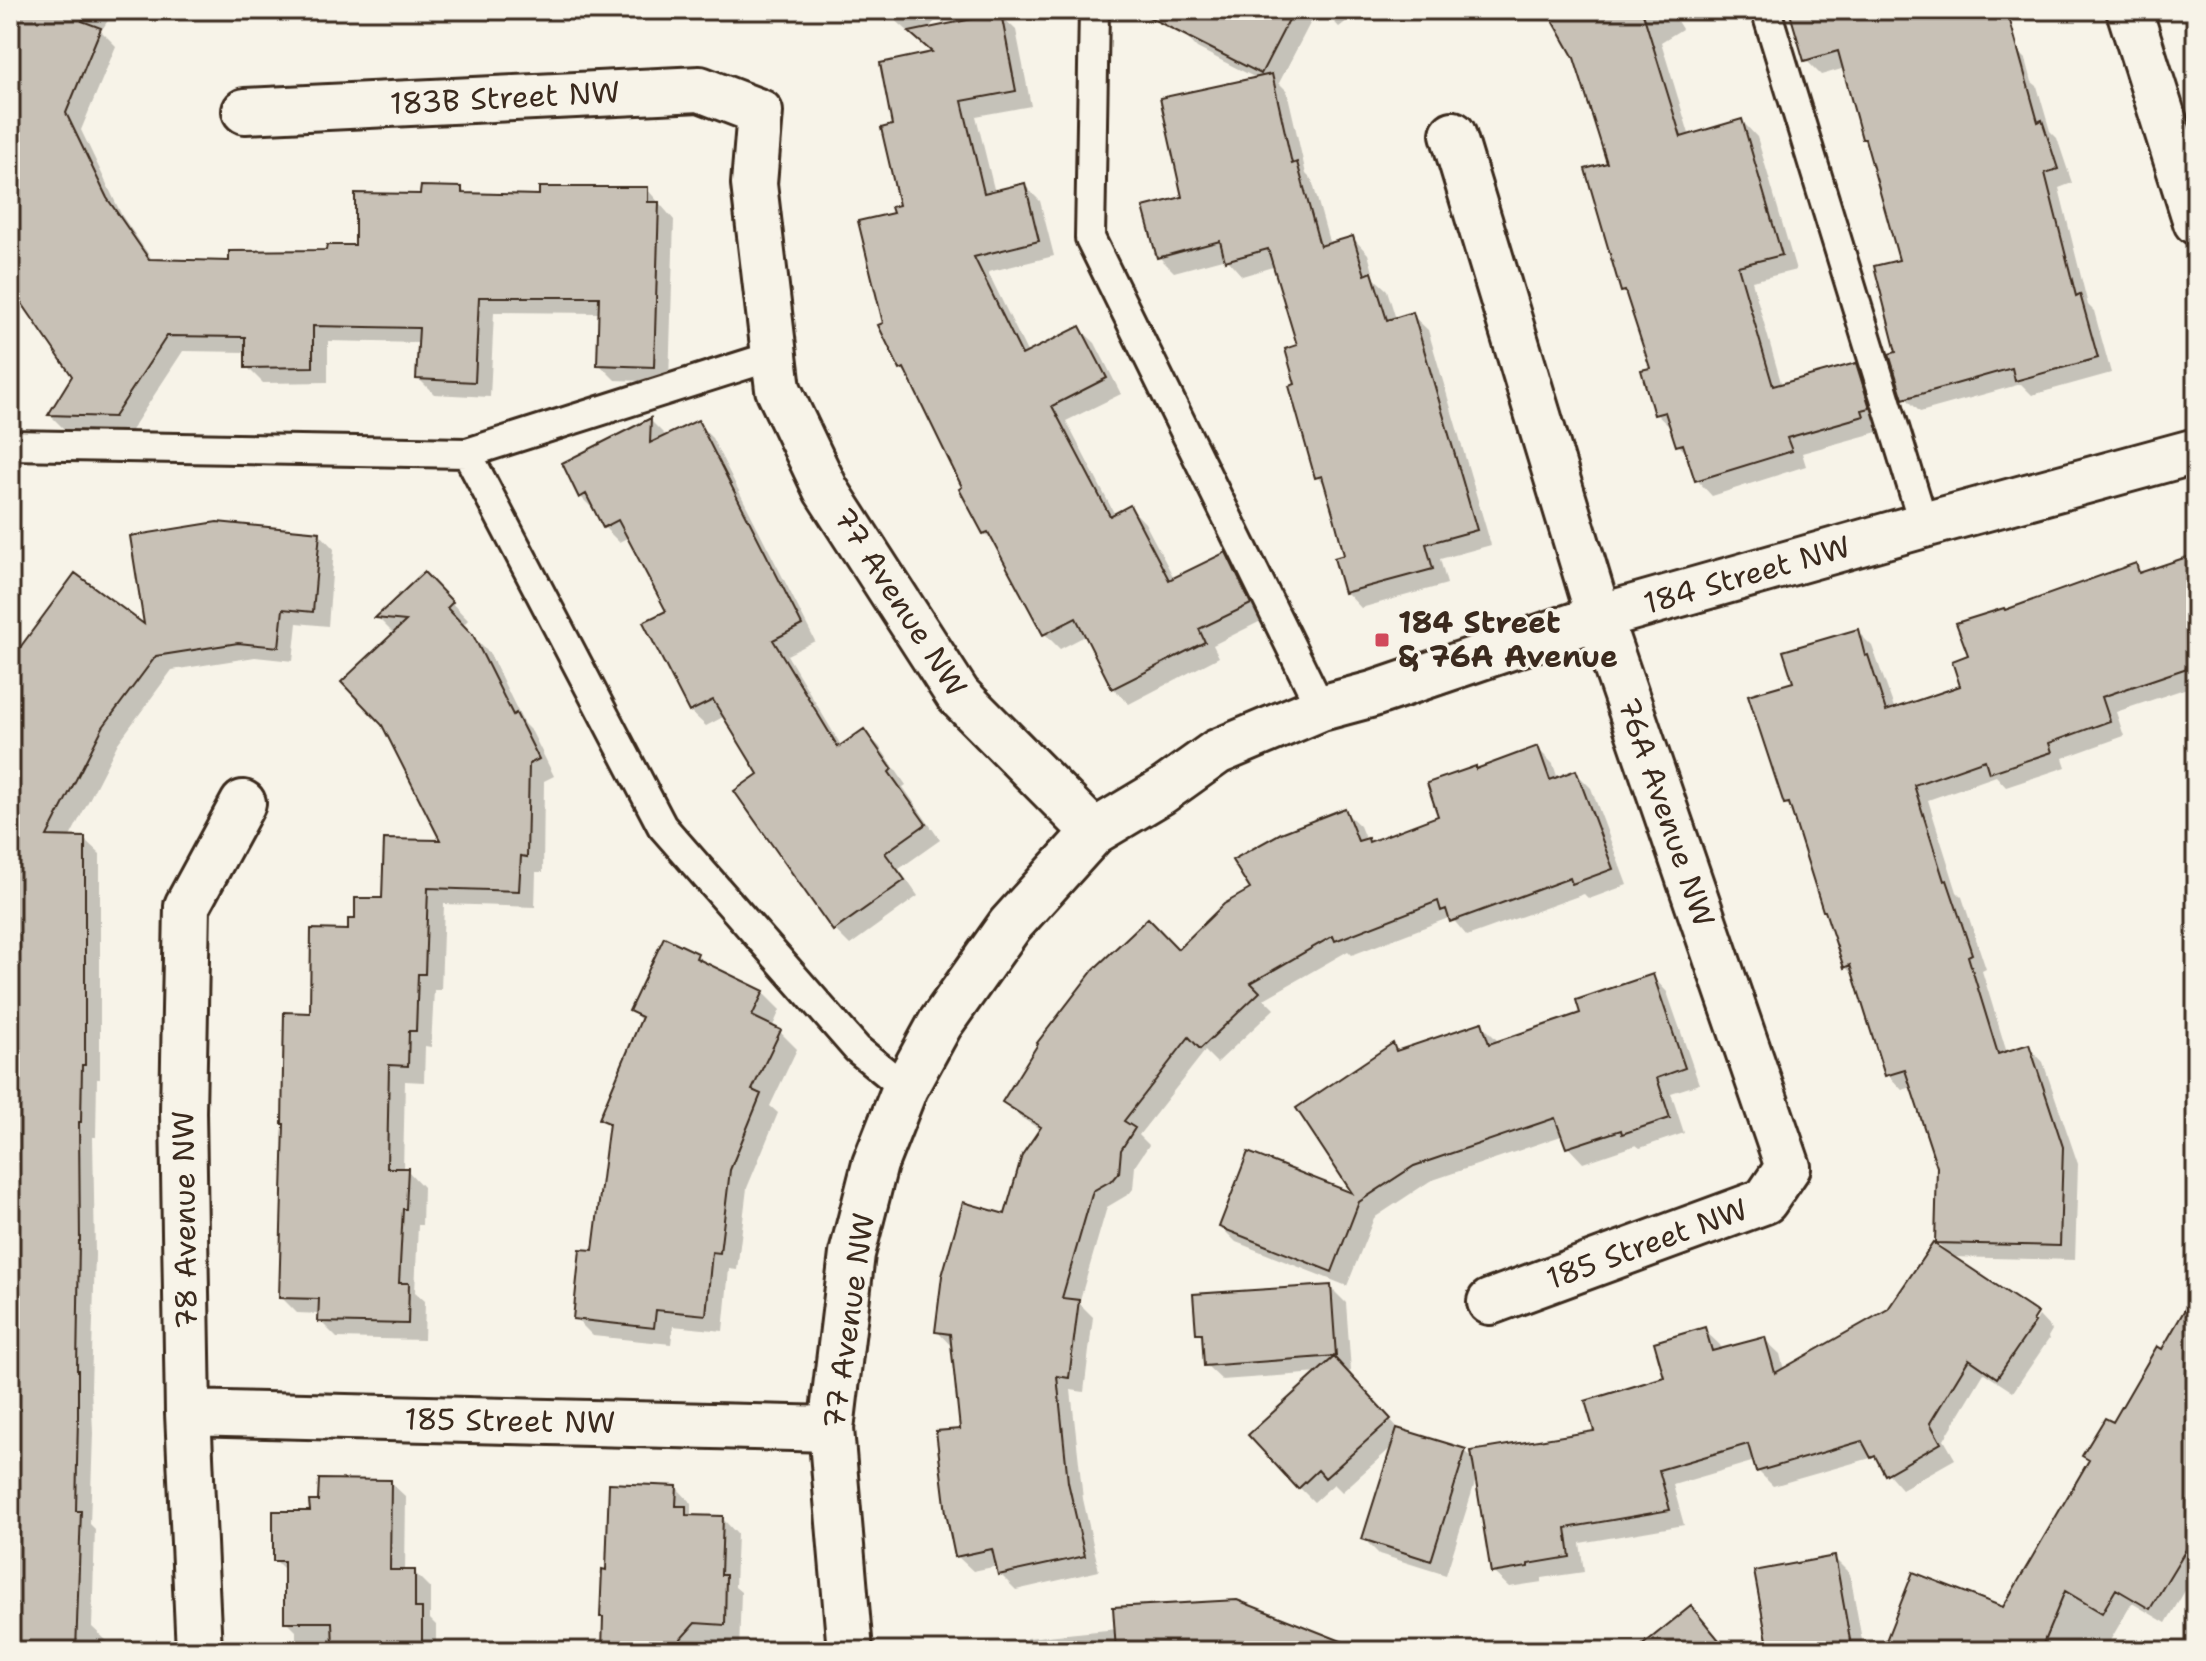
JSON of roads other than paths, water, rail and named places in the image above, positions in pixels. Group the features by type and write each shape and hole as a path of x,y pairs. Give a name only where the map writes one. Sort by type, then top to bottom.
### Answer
{"street":[{"path":"2129,10 2196,222"},
{"name":"183B Street NW","path":"245,111 700,89 760,112"},
{"name":"77 Avenue NW","path":"760,112 754,184 778,389 826,490 958,695 1094,832 1010,925 940,1024 905,1088 875,1164 852,1254 831,1429 850,1651"},
{"name":"76A Avenue NW","path":"1453,134 1599,617 1788,1167"},
{"name":"184 Street NW","path":"1094,832 1161,792 1217,752 1321,708 1373,694 1599,617 2196,451"},
{"name":"78 Avenue NW","path":"199,1651 188,1413 183,1112 187,906 243,803"},
{"name":"185 Street NW","path":"1490,1302 1765,1201 1788,1167"},
{"name":"185 Street NW","path":"188,1413 831,1429"}],"lane":[{"path":"1094,10 1090,238 1321,708"},
{"path":"1766,10 1924,525"},
{"path":"10,445 467,453 773,356"},
{"path":"467,453 662,826 857,1049 905,1088"}],"place":[{"name":"184 Street & 76A Avenue","path":"1382,640"}]}
